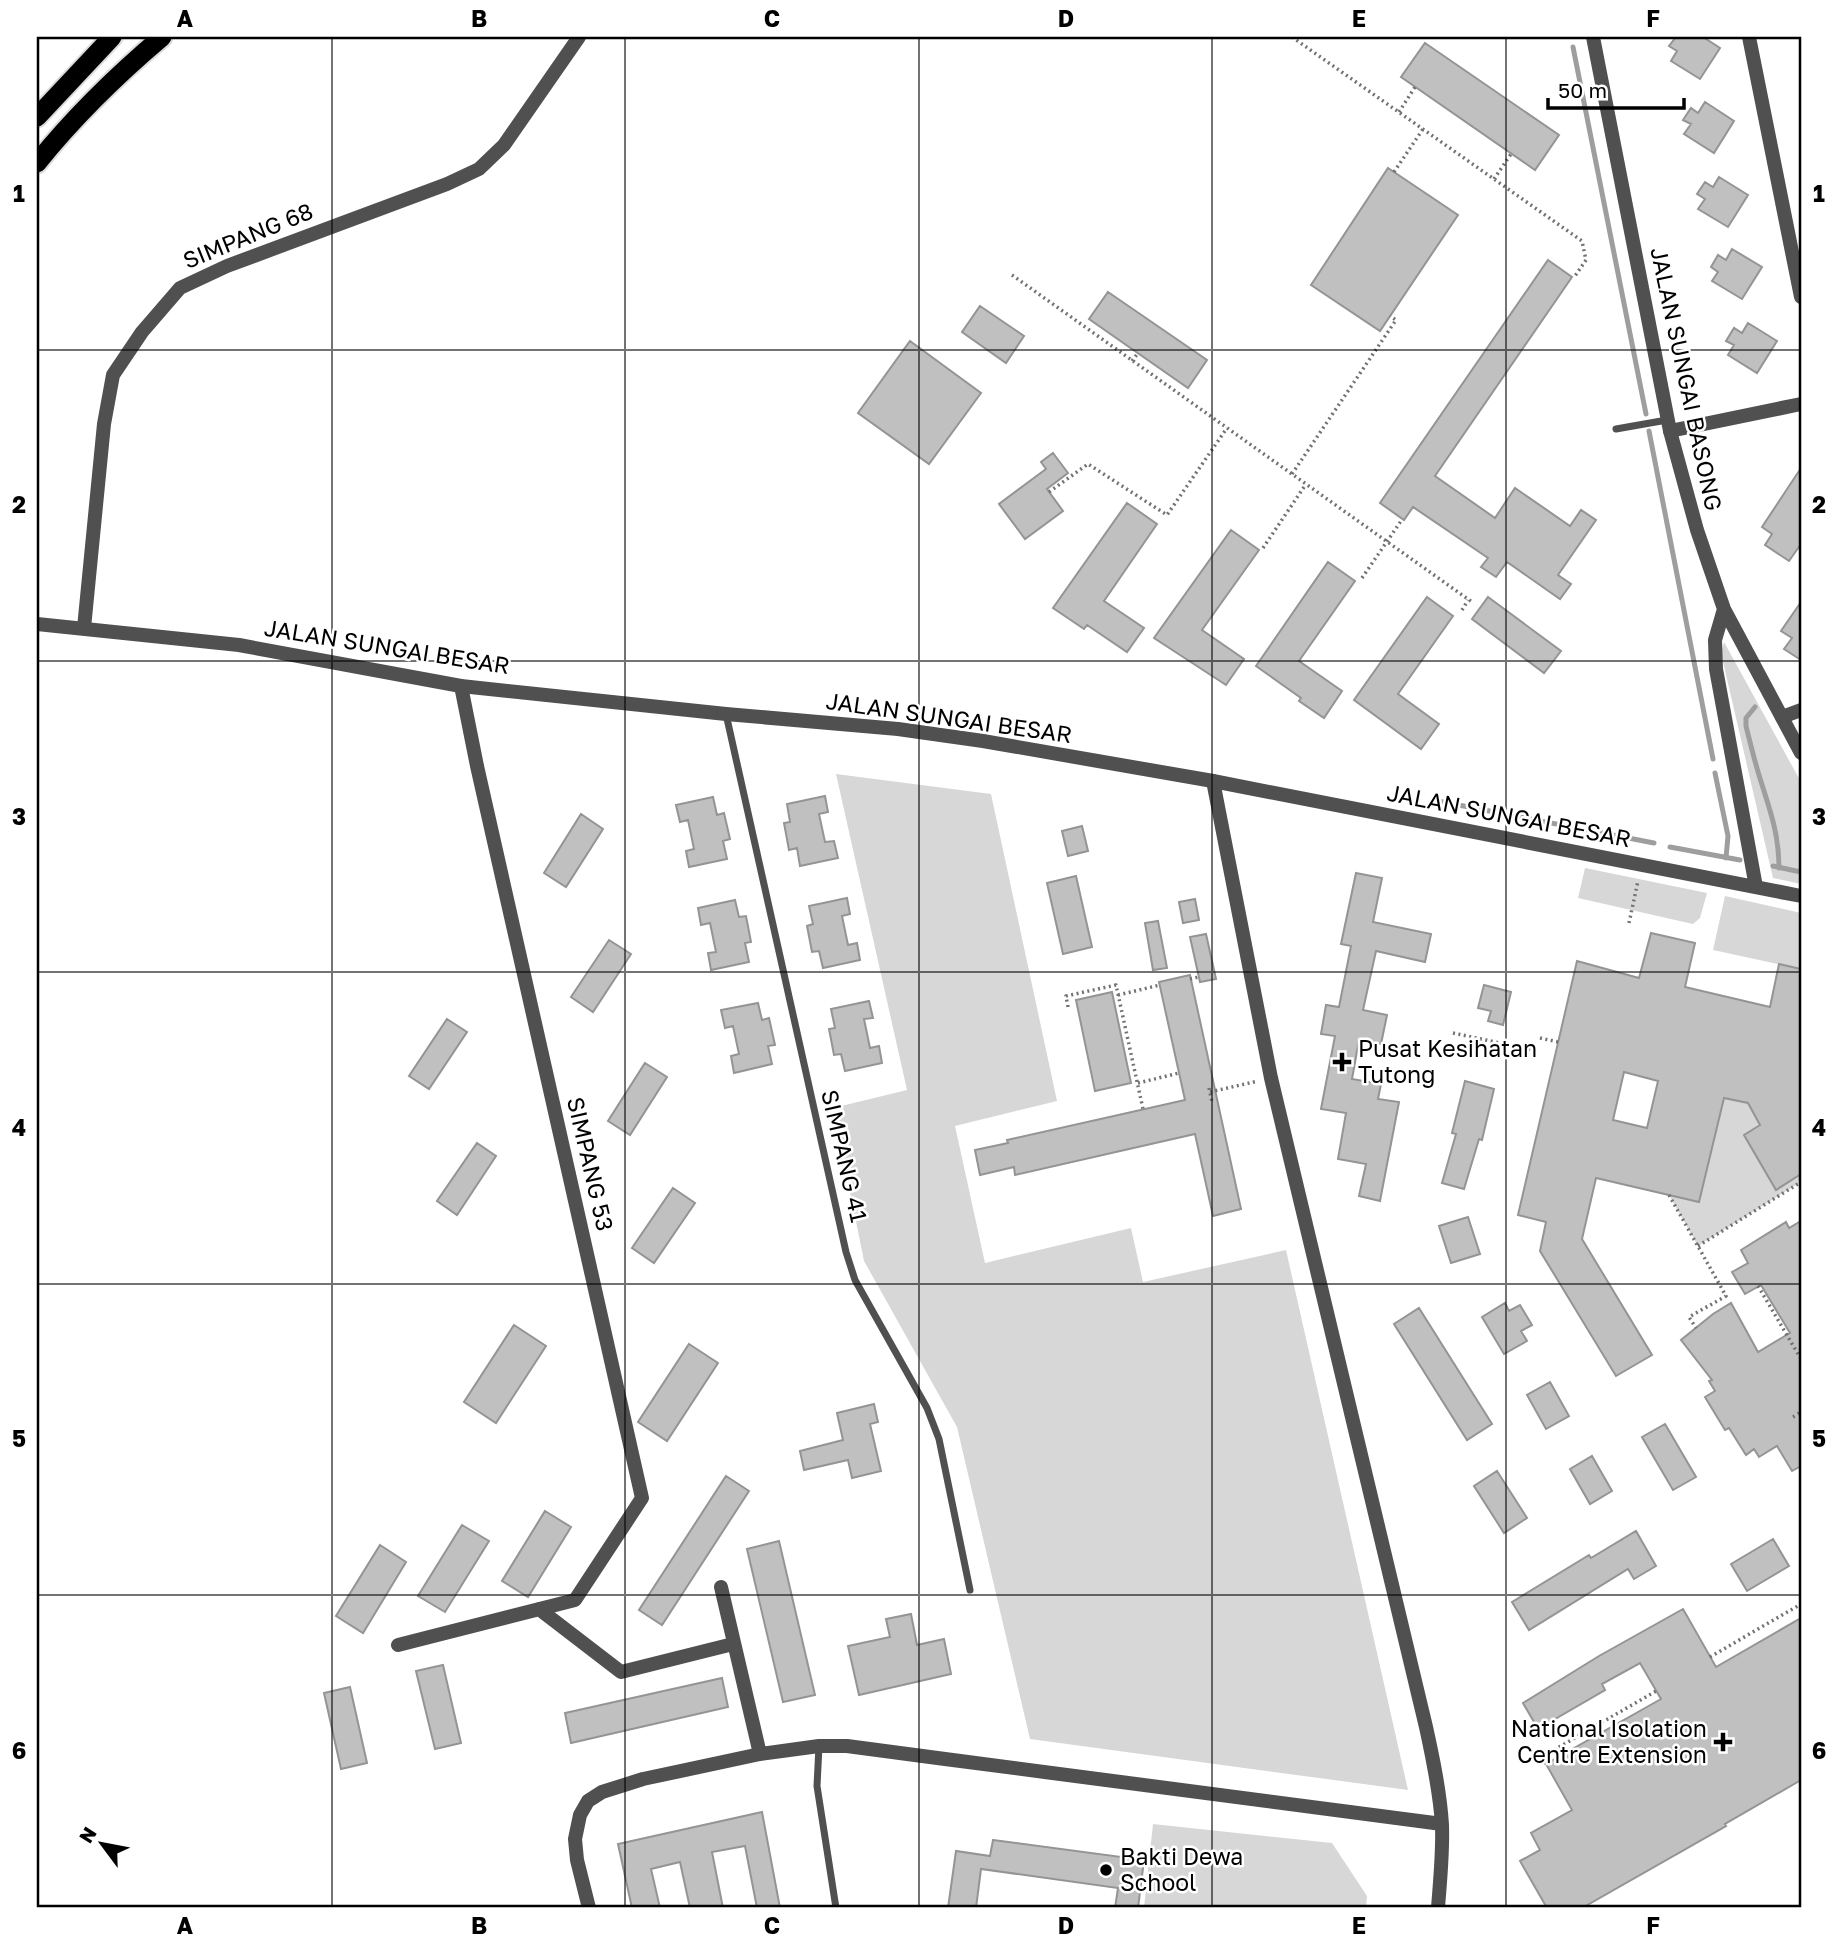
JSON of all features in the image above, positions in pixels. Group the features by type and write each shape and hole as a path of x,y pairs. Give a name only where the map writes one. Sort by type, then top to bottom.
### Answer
{"highway":[{"path":"37,117 112,37"},
{"path":"37,163 55,140 127,66 162,37"}],"street":[{"name":"SIMPANG 68","path":"84,628 104,424 113,375 142,332 180,288 227,267 447,184 479,169 504,145 579,37"},
{"name":"JALAN SUNGAI BASONG","path":"1593,37 1668,425 1697,530 1724,609 1801,753"},
{"path":"1749,37 1801,297"},
{"path":"1668,425 1801,404"},
{"path":"1724,609 1715,640 1716,669 1756,887"},
{"name":"JALAN SUNGAI BESAR","path":"37,616 84,628"},
{"name":"JALAN SUNGAI BESAR","path":"37,624 239,645 461,686 910,731 983,741 1213,781 1801,896"},
{"name":"SIMPANG 53","path":"398,1645 575,1600 642,1498 461,686"},
{"path":"1782,717 1801,710"},
{"path":"1213,781 1270,1078 1439,1790 1442,1861 1438,1908"},
{"path":"721,1587 760,1754"},
{"path":"540,1609 621,1672 733,1644"},
{"path":"589,1908 577,1860 575,1839 580,1815 588,1801 602,1792 643,1779 760,1754 819,1746 847,1746 1442,1824"}],"lane":[{"path":"1616,429 1668,425"},
{"name":"SIMPANG 41","path":"726,714 846,1252 855,1280 927,1408 939,1439 970,1590"},
{"path":"819,1746 817,1786 836,1908"}],"path":[{"path":"1292,37 1582,241 1586,260 1575,276"},
{"path":"1399,112 1415,87"},
{"path":"1394,172 1423,129"},
{"path":"1494,178 1511,154"},
{"path":"1012,275 1470,601 1462,610"},
{"path":"1292,474 1396,320 1390,316"},
{"path":"1132,361 1138,353"},
{"path":"1049,492 1088,464 1167,515 1227,428"},
{"path":"1263,548 1306,484"},
{"path":"1362,579 1401,521"},
{"path":"1629,923 1641,865"},
{"path":"1190,979 1199,977"},
{"path":"1068,1007 1066,996 1116,985 1143,1109"},
{"path":"1118,995 1160,985"},
{"path":"1453,1033 1537,1051"},
{"path":"1540,1038 1558,1042"},
{"path":"1138,1083 1179,1073"},
{"path":"1212,1102 1209,1090 1270,1078"},
{"path":"1698,1246 1801,1182"},
{"path":"1669,1195 1726,1296 1689,1317 1696,1328"},
{"path":"1758,1286 1801,1359"},
{"path":"1793,1417 1801,1412"},
{"path":"1710,1657 1801,1604"},
{"path":"1546,1764 1542,1757 1656,1691"}],"shaded area":[{"path":"1724,642 1801,782 1801,884 1773,878 1721,653"},
{"path":"836,774 991,794 1057,1101 955,1126 985,1263 1131,1228 1143,1282 1286,1250 1408,1790 1030,1739 957,1427 864,1261 833,1108 907,1090"},
{"path":"1585,868 1707,893 1700,918 1693,924 1578,898"},
{"path":"1725,896 1801,913 1801,969 1713,950"},
{"path":"1724,1098 1748,1103 1760,1124 1744,1135 1776,1190 1801,1174 1801,1182 1698,1246 1669,1195 1699,1202"},
{"path":"1153,1824 1332,1843 1367,1896 1366,1908 1144,1908"}],"building":[{"path":"1676,37 1703,37 1720,48 1700,79 1671,61 1677,51 1669,46"},
{"path":"1425,43 1559,135 1535,170 1401,77"},
{"path":"1705,102 1734,121 1714,153 1684,134 1691,124 1683,120 1691,108 1698,113"},
{"path":"1388,168 1458,215 1380,331 1311,285"},
{"path":"1719,177 1748,195 1728,227 1698,209 1705,199 1697,194 1705,182 1713,187"},
{"path":"1732,249 1762,267 1742,299 1712,281 1718,272 1711,267 1718,255 1726,260"},
{"path":"1548,260 1572,277 1435,476 1495,518 1515,488 1570,526 1581,510 1596,520 1558,575 1571,584 1560,599 1507,562 1496,577 1481,567 1488,558 1413,507 1404,520 1380,503"},
{"path":"1108,292 1207,360 1188,388 1089,319"},
{"path":"980,306 1024,336 1006,363 962,332"},
{"path":"1748,323 1777,341 1757,373 1728,355 1734,345 1726,341 1734,328 1742,333"},
{"path":"910,341 981,393 929,464 858,413"},
{"path":"1053,453 1068,473 1047,489 1063,511 1025,539 999,504 1046,469 1041,462"},
{"path":"1801,468 1801,544 1789,561 1765,545 1772,534 1762,527"},
{"path":"1127,503 1157,524 1104,601 1144,628 1127,652 1087,625 1084,629 1053,608"},
{"path":"1231,530 1259,550 1202,630 1244,659 1226,685 1154,638"},
{"path":"1328,562 1355,581 1299,661 1342,691 1324,718 1256,666"},
{"path":"1427,597 1453,616 1398,694 1439,724 1421,749 1354,700"},
{"path":"1488,597 1561,651 1544,673 1472,619"},
{"path":"1801,602 1801,660 1784,649 1792,638 1781,631"},
{"path":"825,796 828,812 819,814 825,842 834,841 838,858 800,866 797,848 789,850 784,823 790,822 787,804"},
{"path":"713,797 717,815 724,813 730,839 723,841 727,859 689,867 686,851 694,849 688,820 680,822 676,805"},
{"path":"581,814 603,829 566,887 544,873"},
{"path":"1082,826 1088,851 1068,856 1062,831"},
{"path":"1356,873 1382,878 1373,922 1431,934 1425,962 1376,951 1363,1010 1387,1015 1381,1044 1359,1040 1352,1079 1381,1084 1378,1099 1399,1102 1380,1201 1359,1196 1366,1164 1338,1159 1346,1113 1321,1109 1335,1036 1321,1034 1326,1005 1339,1007 1351,946 1341,944"},
{"path":"1076,876 1092,947 1063,954 1047,883"},
{"path":"847,898 850,914 842,916 848,945 857,943 860,960 823,968 819,951 812,952 807,926 813,924 809,906"},
{"path":"1195,899 1199,920 1183,923 1179,902"},
{"path":"735,900 739,917 746,916 751,942 745,943 749,962 711,970 708,953 716,952 710,923 701,925 698,908"},
{"path":"1158,921 1167,968 1153,970 1145,923"},
{"path":"1651,933 1695,943 1685,987 1770,1007 1779,964 1801,969 1801,1174 1776,1190 1744,1135 1760,1125 1748,1103 1724,1098 1699,1202 1596,1178 1582,1239 1652,1355 1616,1376 1540,1251 1546,1222 1518,1215 1577,961 1639,978","holes":["1624,1072 1658,1081 1647,1128 1613,1120"]},
{"path":"1206,934 1216,979 1200,982 1190,937"},
{"path":"609,940 631,954 593,1012 571,997"},
{"path":"1190,975 1241,1209 1213,1216 1195,1134 1015,1175 1014,1167 980,1175 975,1150 1008,1143 1007,1140 1185,1100 1159,982"},
{"path":"1484,985 1511,992 1503,1025 1488,1021 1491,1011 1478,1008"},
{"path":"1112,992 1131,1083 1095,1091 1076,1000"},
{"path":"869,1001 873,1018 864,1019 870,1048 879,1046 882,1063 845,1071 841,1054 834,1055 829,1029 835,1028 831,1009"},
{"path":"758,1003 762,1020 769,1018 775,1045 768,1046 772,1064 734,1073 731,1056 739,1054 733,1026 725,1028 721,1010"},
{"path":"447,1019 467,1032 429,1089 409,1076"},
{"path":"645,1063 667,1077 630,1135 608,1121"},
{"path":"1465,1081 1494,1089 1482,1140 1479,1139 1464,1189 1442,1183 1456,1134 1452,1133"},
{"path":"477,1143 496,1156 457,1215 437,1201"},
{"path":"673,1188 695,1203 654,1263 632,1248"},
{"path":"1468,1217 1480,1254 1451,1263 1439,1226"},
{"path":"1801,1221 1801,1466 1792,1471 1777,1446 1759,1457 1754,1449 1746,1455 1729,1428 1725,1430 1705,1397 1715,1391 1709,1381 1712,1380 1681,1340 1731,1303 1758,1352 1790,1333 1761,1285 1745,1294 1732,1272 1748,1263 1741,1250 1786,1222 1789,1228"},
{"path":"1505,1303 1509,1311 1520,1305 1532,1325 1521,1331 1527,1341 1504,1354 1482,1317"},
{"path":"1419,1308 1492,1424 1467,1440 1394,1324"},
{"path":"514,1325 546,1346 496,1423 464,1402"},
{"path":"689,1344 718,1363 667,1441 638,1422"},
{"path":"1550,1382 1569,1416 1546,1429 1527,1395"},
{"path":"874,1404 878,1422 870,1424 881,1471 852,1478 848,1460 804,1470 800,1451 843,1440 837,1413"},
{"path":"1665,1424 1696,1477 1673,1490 1642,1437"},
{"path":"1592,1456 1612,1491 1590,1504 1570,1469"},
{"path":"1497,1471 1527,1518 1504,1533 1474,1486"},
{"path":"726,1476 749,1491 662,1625 639,1610"},
{"path":"545,1511 571,1527 528,1597 502,1581"},
{"path":"462,1525 489,1541 445,1612 418,1596"},
{"path":"1636,1531 1656,1566 1634,1579 1628,1569 1529,1630 1512,1602 1589,1555 1591,1558"},
{"path":"1773,1539 1789,1566 1747,1591 1731,1564"},
{"path":"779,1541 815,1695 783,1702 747,1549"},
{"path":"380,1545 406,1562 363,1633 336,1616"},
{"path":"1683,1609 1716,1667 1801,1618 1801,1780 1582,1908 1547,1908 1520,1861 1540,1850 1531,1833 1572,1810 1546,1764 1661,1699 1640,1663 1602,1684 1605,1690 1538,1729 1523,1703"},
{"path":"911,1614 917,1645 944,1639 951,1674 859,1695 848,1646 890,1637 886,1619"},
{"path":"443,1665 461,1743 435,1749 416,1671"},
{"path":"722,1678 728,1707 571,1743 565,1713"},
{"path":"350,1687 367,1763 341,1769 324,1693"},
{"path":"762,1812 780,1908 757,1908 745,1846 712,1852 723,1908 690,1908 680,1862 651,1869 660,1908 632,1908 618,1844"},
{"path":"993,1840 1144,1860 1138,1908 1115,1908 1118,1888 981,1869 976,1908 948,1908 956,1851 990,1856"}],"waterway":[{"path":"1573,47 1646,414"},
{"path":"1649,431 1713,759"},
{"path":"1755,707 1746,718 1746,726 1773,820 1779,868"},
{"path":"1715,773 1728,836 1726,858"},
{"path":"1438,801 1654,843"},
{"path":"1670,847 1740,860"},
{"path":"1773,866 1801,872"}],"place":[{"name":"Pusat Kesihatan Tutong","path":"1342,1062"},
{"name":"National Isolation Centre Extension","path":"1723,1742"},
{"name":"Bakti Dewa School","path":"1106,1870"}]}
